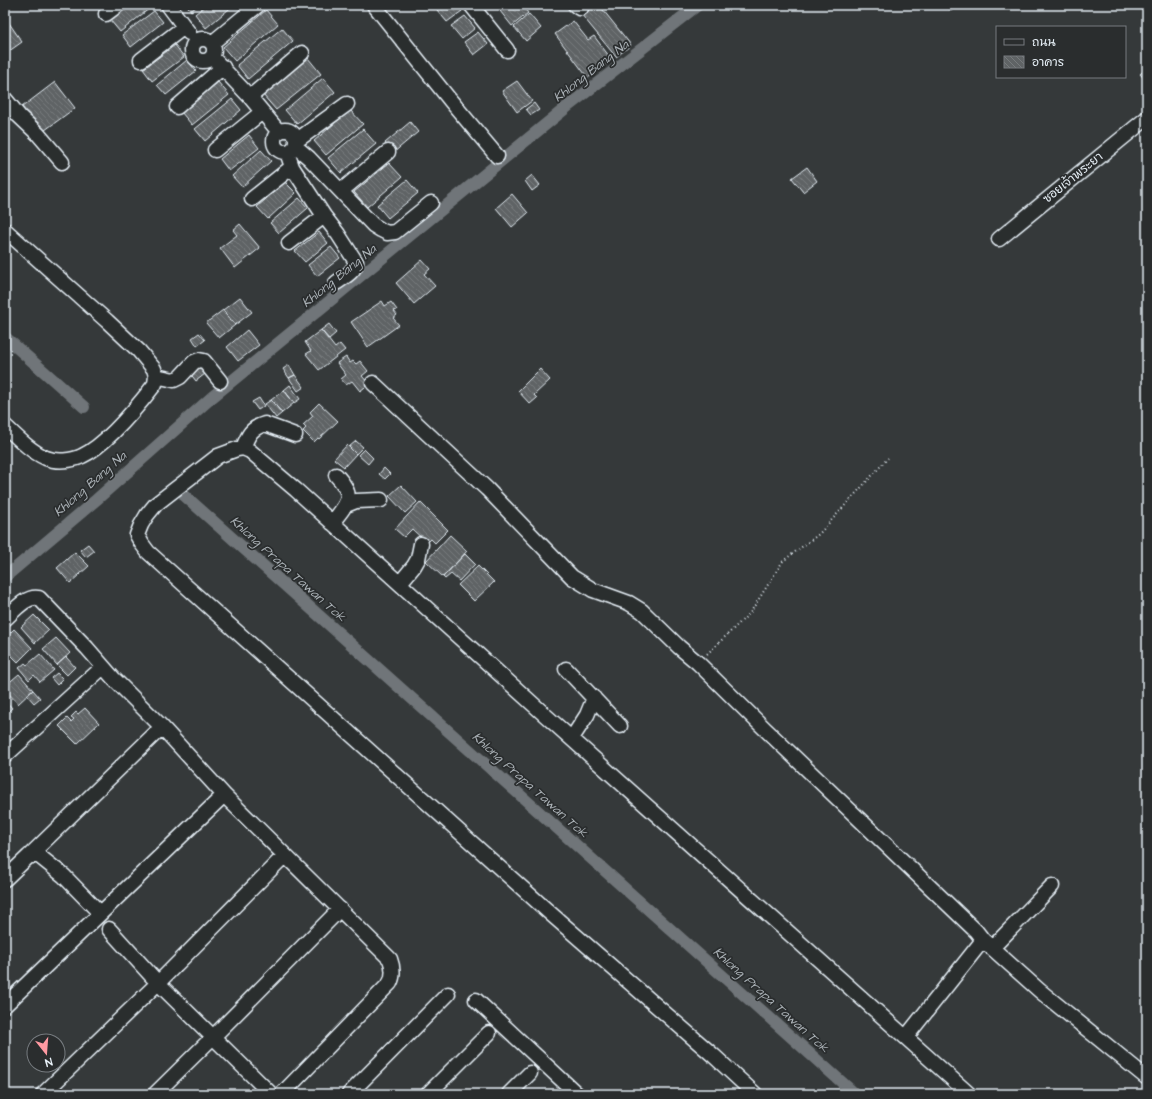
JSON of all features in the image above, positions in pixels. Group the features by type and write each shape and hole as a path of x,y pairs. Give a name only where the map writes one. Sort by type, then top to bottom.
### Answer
{"street":[{"path":"106,14 118,5"},
{"path":"168,5 196,42"},
{"path":"212,43 258,5"},
{"path":"374,5 497,156"},
{"path":"471,5 507,50"},
{"path":"575,5 581,8 582,5"},
{"path":"141,60 184,26"},
{"path":"200,39 204,39 212,43 215,50 209,61 199,61 192,55 193,45 196,42 200,39"},
{"path":"250,97 302,53"},
{"path":"212,57 250,97 278,132 288,130 295,137 292,167 356,262 352,271 336,283"},
{"path":"177,107 223,67"},
{"path":"5,99 62,162"},
{"path":"293,146 347,104"},
{"path":"215,150 262,112"},
{"name":"ซอยเจ้าพระยา","path":"999,239 1147,118"},
{"path":"293,146 309,158 373,224 387,233 395,232 431,203"},
{"path":"341,191 388,152"},
{"path":"252,199 292,167"},
{"path":"289,244 324,216"},
{"path":"5,230 139,351 154,369 156,376 155,384 123,421 104,440 82,456 72,459 58,460 47,458 26,445 5,426"},
{"path":"156,376 174,380 194,362 199,360 204,362 220,380"},
{"path":"373,383 487,489 572,577 593,590 629,602 642,611 679,647 698,663 988,944 1040,991 1147,1078"},
{"path":"243,448 247,437 253,430 265,424 295,436"},
{"path":"755,1094 714,1056 551,914 148,552 137,534 147,514 156,504 218,456 243,448 250,450 970,1094"},
{"path":"332,523 346,505 348,496 347,489 336,475"},
{"path":"346,505 356,501 381,500"},
{"path":"400,583 418,560 421,544"},
{"path":"5,619 28,599 34,597 39,598 103,667 162,727 224,795 390,959 393,966 390,983 282,1094"},
{"path":"5,756 103,667"},
{"path":"566,669 620,726"},
{"path":"572,738 587,715 594,698"},
{"path":"5,879 162,727"},
{"path":"5,1005 224,795"},
{"path":"43,1094 158,983 285,855"},
{"path":"30,856 39,856 64,876 100,914"},
{"path":"906,1037 988,944 1052,886"},
{"path":"155,1094 340,909"},
{"path":"109,928 158,983 271,1094"},
{"path":"348,1094 448,994"},
{"path":"476,1000 577,1094"},
{"path":"428,1094 489,1033"},
{"path":"509,1094 530,1073"}],"path":[{"path":"698,663 750,613 784,561 819,534 888,458"}],"building":[{"path":"130,5 147,5 150,8 120,32 110,20"},
{"path":"187,5 198,5 191,11"},
{"path":"206,5 234,5 206,28 195,14"},
{"path":"443,5 457,5 462,11 447,22 437,10"},
{"path":"507,5 522,5 528,13 512,26 500,11"},
{"path":"593,5 599,5 631,45 616,57 581,14"},
{"path":"945,5 958,5 951,11"},
{"path":"266,10 278,24 235,61 223,47"},
{"path":"154,11 163,22 131,47 122,35"},
{"path":"529,14 541,28 526,41 514,27"},
{"path":"465,16 475,28 462,39 451,26"},
{"path":"7,20 22,42 5,54 5,21"},
{"path":"573,21 588,40 594,36 612,60 588,78 555,34"},
{"path":"282,28 293,41 248,79 237,65"},
{"path":"478,32 488,44 474,55 464,42"},
{"path":"175,45 184,57 152,81 143,69"},
{"path":"308,58 321,74 276,110 263,95"},
{"path":"187,60 196,71 166,95 157,85"},
{"path":"1147,68 1147,82 1140,74"},
{"path":"323,78 335,92 297,124 285,110"},
{"path":"517,81 532,101 517,112 502,91"},
{"path":"55,82 75,108 41,133 20,112 24,110 22,107"},
{"path":"218,82 229,95 192,125 181,112"},
{"path":"232,99 241,110 205,141 195,129"},
{"path":"534,103 539,110 531,115 526,109"},
{"path":"350,110 363,124 326,155 314,141"},
{"path":"410,122 418,132 393,153 385,143"},
{"path":"363,129 376,144 341,173 328,158"},
{"path":"249,135 259,148 229,171 220,159"},
{"path":"261,150 271,161 242,187 232,176"},
{"path":"389,163 402,177 367,207 354,192"},
{"path":"807,167 817,181 803,192 792,178"},
{"path":"532,175 540,185 532,191 525,181"},
{"path":"407,180 418,193 388,218 377,205"},
{"path":"285,182 296,193 268,219 257,207"},
{"path":"512,194 528,213 512,227 496,208"},
{"path":"299,198 308,208 279,233 270,223"},
{"path":"240,224 260,248 235,268 220,248 237,235 233,230"},
{"path":"319,232 328,243 305,262 295,251"},
{"path":"331,247 340,258 317,276 308,265"},
{"path":"422,260 430,269 424,274 435,286 414,304 396,283"},
{"path":"240,297 252,312 235,325 223,310"},
{"path":"382,301 385,306 391,302 397,310 394,311 397,315 393,318 399,325 368,347 351,322"},
{"path":"223,310 235,325 219,338 206,323"},
{"path":"329,324 336,333 329,339 321,330"},
{"path":"247,330 259,345 238,361 227,347"},
{"path":"321,330 335,348 340,344 345,350 319,370 306,354 311,351 305,342"},
{"path":"199,333 205,340 197,346 192,338"},
{"path":"346,357 350,363 353,361 356,364 360,361 368,371 362,376 369,384 360,391 352,381 346,385 341,379 346,375 337,363"},
{"path":"289,365 295,375 289,378 283,369"},
{"path":"198,366 205,374 196,381 189,372"},
{"path":"540,369 550,380 534,395 537,398 530,404 518,391"},
{"path":"295,375 304,387 298,391 289,378"},
{"path":"290,385 300,399 294,403 284,390"},
{"path":"284,390 294,403 282,413 271,400"},
{"path":"259,398 264,406 258,410 252,402"},
{"path":"271,400 282,413 276,418 265,404"},
{"path":"319,403 338,421 314,442 303,431 306,428 303,425 313,416 310,412"},
{"path":"356,441 363,447 356,454 349,447"},
{"path":"347,445 356,454 344,467 334,459"},
{"path":"364,449 373,458 368,464 358,455"},
{"path":"384,468 390,474 385,479 379,474"},
{"path":"401,485 417,502 405,513 389,496"},
{"path":"420,502 448,530 435,543 431,539 427,543 412,529 404,537 395,529"},
{"path":"450,535 467,551 443,577 426,561"},
{"path":"88,544 94,551 86,557 80,550"},
{"path":"75,552 89,566 70,583 57,568"},
{"path":"465,554 475,564 459,581 451,574 445,579 443,577"},
{"path":"478,566 494,582 474,601 458,585"},
{"path":"34,615 49,630 35,643 21,627"},
{"path":"14,629 32,648 18,662 5,649 5,638"},
{"path":"56,638 70,653 57,665 43,649"},
{"path":"40,654 54,670 40,682 34,675 29,680 19,668 25,663 27,665"},
{"path":"66,657 75,667 67,675 57,665"},
{"path":"57,673 63,679 57,685 51,678"},
{"path":"19,674 33,690 18,704 5,690 5,686"},
{"path":"33,690 40,698 34,703 27,695"},
{"path":"5,700 12,708 5,715"},
{"path":"85,708 99,723 77,744 59,726 67,718 71,722 74,719 71,717 76,712 78,714"}],"waterway":[{"name":"Khlong Bang Na","path":"5,577 96,500 211,398 567,107 698,5"},
{"name":"Khlong Prapa Tawan Tok","path":"5,337 84,407"},
{"name":"Khlong Prapa Tawan Tok","path":"185,496 855,1094"}]}
